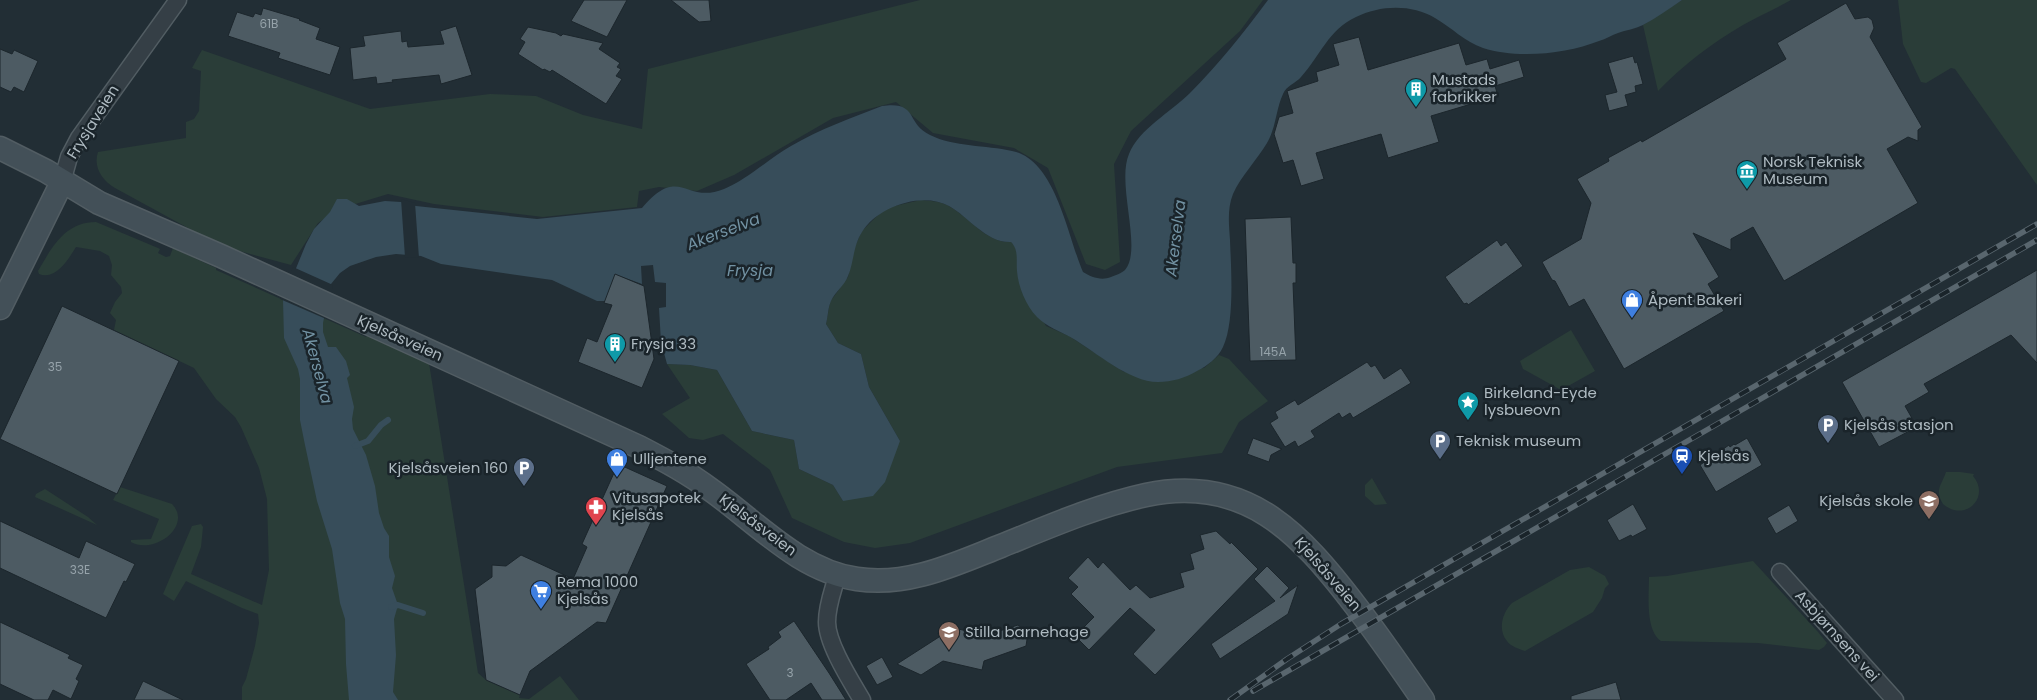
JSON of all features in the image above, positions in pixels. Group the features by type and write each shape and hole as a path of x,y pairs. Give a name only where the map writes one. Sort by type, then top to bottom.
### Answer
{"main road":[{"name":"Kjelsåsveien","path":"0,148 40,168 99,203 221,256 667,461 694,477 795,554 824,571 837,576 880,581 923,575 1085,513 1117,503 1148,495 1177,491 1224,496 1262,511 1282,524 1303,542 1336,580 1390,650 1423,700"},
{"name":"Frysjaveien","path":"0,308 62,182"}],"street":[{"name":"Frysjaveien","path":"62,182 69,157 79,138 178,0"},
{"name":"Asbjørnsens vei","path":"1780,572 1895,700"},
{"path":"837,576 829,604 827,624 832,641 847,674 862,700"}],"green space":[{"path":"920,0 1263,0 1240,31 1131,131 1114,164 1120,262 1105,270 1086,264 1048,168 1014,148 933,133 896,102 833,118 734,175 697,191 659,187 639,191 637,207 543,217 434,204 388,194 339,209 318,223 291,265 221,246 115,188 106,181 98,168 98,152 186,138 186,122 194,119 199,111 201,71 192,68 202,50 370,109 490,94 536,96 583,115 642,129 648,69"},
{"path":"1682,0 1791,0 1720,39 1688,63 1658,91 1643,25"},
{"path":"1898,0 2037,0 2037,185 1955,69 1951,68 1926,83 1921,82 1903,44"},
{"path":"921,200 947,205 985,234 1014,244 1018,256 1017,270 1046,326 1069,336 1124,372 1204,368 1219,355 1229,359 1268,401 1239,422 1222,453 1117,467 910,543 875,548 844,542 792,518 770,470 723,434 703,440 689,438 662,414 690,398 667,364 690,365 717,370 752,431 794,440 799,469 833,485 843,501 900,441 869,387 861,354 838,343 826,324 830,302 848,277 854,248 862,231 882,211 890,207"},
{"path":"96,222 160,249 158,253 166,257 170,256 173,248 216,268 216,270 429,363 478,673 486,680 520,695 519,698 529,699 560,676 579,700 242,700 242,687 255,646 259,623 258,614 186,581 174,601 163,594 192,526 201,524 203,527 201,547 191,574 262,605 269,570 267,499 259,468 235,417 216,399 194,368 114,330 116,320 110,313 122,293 121,287 111,275 112,265 109,256 100,251 76,247 66,262 56,271 51,274 39,274 38,271 43,262 61,237 76,226"},
{"path":"1571,330 1595,371 1561,390 1523,369 1520,361"},
{"path":"1946,472 1974,474 1979,492 1973,505 1960,511 1951,509 1943,504 1939,491"},
{"path":"1372,478 1387,504 1375,505 1365,496 1365,485"},
{"path":"120,487 172,504 177,512 178,521 168,536 150,545 140,545 131,542 131,540 151,539 159,519 113,500"},
{"path":"45,489 97,525 35,497 36,494"},
{"path":"1753,561 1818,632 1827,643 1824,647 1819,650 1758,643 1661,641 1656,636 1650,620 1649,577 1667,576"},
{"path":"1589,567 1605,576 1609,584 1593,612 1525,651 1508,643 1502,631 1502,621 1512,603 1570,570"}],"water":[{"name":"Frysja","path":"1268,0 1682,0 1640,26 1572,49 1542,54 1511,53 1483,48 1470,42 1426,13 1406,8 1375,10 1356,17 1339,28 1308,69 1284,91 1270,137 1233,194 1229,217 1231,310 1227,336 1223,347 1218,355 1205,367 1178,379 1158,382 1147,381 1124,372 1041,320 1029,307 1021,289 1014,245 1011,242 1002,241 986,234 949,206 926,200 914,201 901,204 878,215 869,223 859,237 847,279 830,303 826,324 838,343 861,354 869,387 900,441 885,482 873,496 843,501 833,485 799,469 794,440 752,431 717,370 690,365 667,364 661,342 659,308 666,307 666,283 655,282 653,265 641,266 642,284 617,275 606,301 597,301 552,280 441,264 421,256 396,254 376,257 350,266 340,273 331,284 323,332 328,347 336,347 346,361 350,375 347,378 354,407 353,429 366,455 375,486 379,513 389,536 389,557 395,576 392,588 398,605 394,619 396,655 393,692 398,700 349,700 345,619 340,603 332,549 317,501 300,420 300,379 298,369 284,338 283,300 314,229 330,212 337,199 347,199 359,206 385,201 401,202 416,206 537,219 642,208 665,188 674,186 711,193 724,189 813,134 882,106 894,105 907,110 922,130 939,139 960,144 1012,151 1027,157 1040,168 1050,184 1066,221 1083,272 1096,278 1104,279 1124,271 1130,260 1131,232 1125,182 1129,154 1134,145 1156,121 1182,100 1200,82 1231,48"}],"pier":[{"path":"401,199 415,203 419,258 405,257"},
{"path":"293,267 333,285 326,319 280,299"}],"building":[{"path":"584,0 627,0 607,37 571,21"},
{"path":"671,0 709,0 711,21 699,22"},
{"name":"Norsk Teknisk Museum","path":"1846,3 1855,19 1868,17 1872,20 1874,28 1870,37 1922,127 1918,130 1918,141 1908,137 1887,149 1918,203 1784,281 1753,227 1731,239 1731,250 1693,233 1719,277 1708,284 1724,311 1624,369 1584,299 1569,307 1542,262 1581,239 1591,203 1577,179 1609,161 1608,158 1641,140 1642,142 1786,59 1777,43"},
{"path":"263,8 300,19 320,28 316,39 340,47 330,75 278,58 280,53 228,36 237,12 253,17 255,13 261,15"},
{"path":"456,26 472,75 441,84 439,75 392,80 393,82 377,84 376,77 353,80 350,48 365,46 363,36 401,31 402,42 407,41 408,47 444,44 440,31"},
{"path":"528,27 556,33 561,36 563,34 603,43 599,49 620,63 617,67 621,69 616,76 622,79 606,104 552,70 550,72 543,70 518,54 525,42 520,39"},
{"path":"1359,37 1368,70 1459,43 1466,65 1487,59 1490,69 1519,60 1524,77 1495,86 1498,96 1431,116 1439,142 1388,158 1381,134 1316,153 1324,179 1301,186 1293,160 1283,163 1274,134 1279,117 1293,113 1287,91 1318,81 1316,72 1339,65 1333,44"},
{"path":"0,49 12,54 14,50 38,61 24,92 14,87 11,92 0,87"},
{"path":"1633,56 1635,63 1637,62 1643,84 1635,86 1636,92 1625,95 1628,106 1609,111 1605,95 1617,92 1608,63"},
{"path":"1291,217 1293,263 1296,263 1296,283 1293,283 1296,360 1250,361 1245,219"},
{"path":"1497,240 1501,246 1506,242 1523,266 1468,305 1467,303 1464,304 1445,277"},
{"path":"2037,270 2037,363 2011,335 1924,384 1929,392 1905,406 1917,427 1879,447 1842,382"},
{"path":"615,274 644,286 654,359 642,388 578,362 587,338 597,342 612,305 604,303"},
{"path":"62,306 179,361 117,494 0,439"},
{"path":"1367,362 1371,367 1375,365 1384,379 1401,368 1411,383 1353,418 1350,413 1342,418 1339,413 1311,431 1315,437 1298,447 1295,441 1285,447 1270,423 1278,418 1275,412 1295,400 1298,405"},
{"path":"1253,438 1282,449 1271,455 1269,462 1247,454"},
{"name":"Kjelsås","path":"1747,438 1762,465 1716,492 1700,465 1729,445 1730,447"},
{"path":"618,464 667,486 606,623 597,622 530,671 520,695 486,680 475,589 492,577 492,565 506,566 521,555 573,579 587,547 582,544"},
{"path":"1633,504 1647,529 1619,541 1607,520"},
{"path":"1789,505 1798,521 1776,534 1767,518"},
{"path":"0,521 79,558 86,541 135,564 126,582 124,581 106,618 0,568"},
{"path":"1216,531 1230,544 1231,542 1258,569 1155,675 1133,654 1155,630 1130,608 1089,650 1075,636 1094,617 1071,594 1078,587 1068,578 1088,557 1098,568 1103,562 1130,590 1136,585 1150,598 1184,587 1180,573 1194,569 1190,554 1204,549 1200,535"},
{"path":"1267,566 1289,588 1280,598 1298,585 1288,614 1220,659 1211,644 1275,601 1254,579"},
{"path":"794,621 846,700 822,700 811,683 786,700 770,700 746,664 769,649 768,647 781,637 778,632"},
{"path":"0,622 70,655 68,658 83,665 76,679 79,681 71,699 53,690 48,700 34,700 0,684"},
{"path":"1018,625 1028,633 1026,646 984,661 982,670 943,661 921,675 897,664 939,637 938,633 948,627 987,635"},
{"path":"882,657 893,677 877,685 866,666"},
{"path":"143,681 183,700 134,700"},
{"path":"1616,682 1621,700 1571,700 1571,696"}],"waterway":[{"path":"355,446 368,441 381,425 388,420"},
{"path":"391,607 398,605 423,613"}],"railway":[{"path":"1230,700 1287,659 1341,624 2037,224"},
{"path":"1253,691 2037,240"}],"place":[{"name":"Mustads fabrikker","path":"1416,108"},
{"name":"Norsk Teknisk Museum","path":"1747,190"},
{"name":"Åpent Bakeri","path":"1632,319"},
{"name":"Frysja 33","path":"615,363"},
{"name":"Birkeland-Eyde lysbueovn","path":"1468,421"},
{"name":"Kjelsås stasjon","path":"1828,444"},
{"name":"Teknisk museum","path":"1440,460"},
{"name":"Kjelsås","path":"1682,475"},
{"name":"Ulljentene","path":"617,478"},
{"name":"Kjelsåsveien 160","path":"524,487"},
{"name":"Kjelsås skole","path":"1929,520"},
{"name":"Vitusapotek Kjelsås","path":"596,526"},
{"name":"Rema 1000 Kjelsås","path":"541,610"},
{"name":"Stilla barnehage","path":"949,651"}],"water label":[{"name":"Akerselva","path":"723,231"},
{"name":"Akerselva","path":"1175,238"},
{"name":"Akerselva","path":"318,366"}]}
